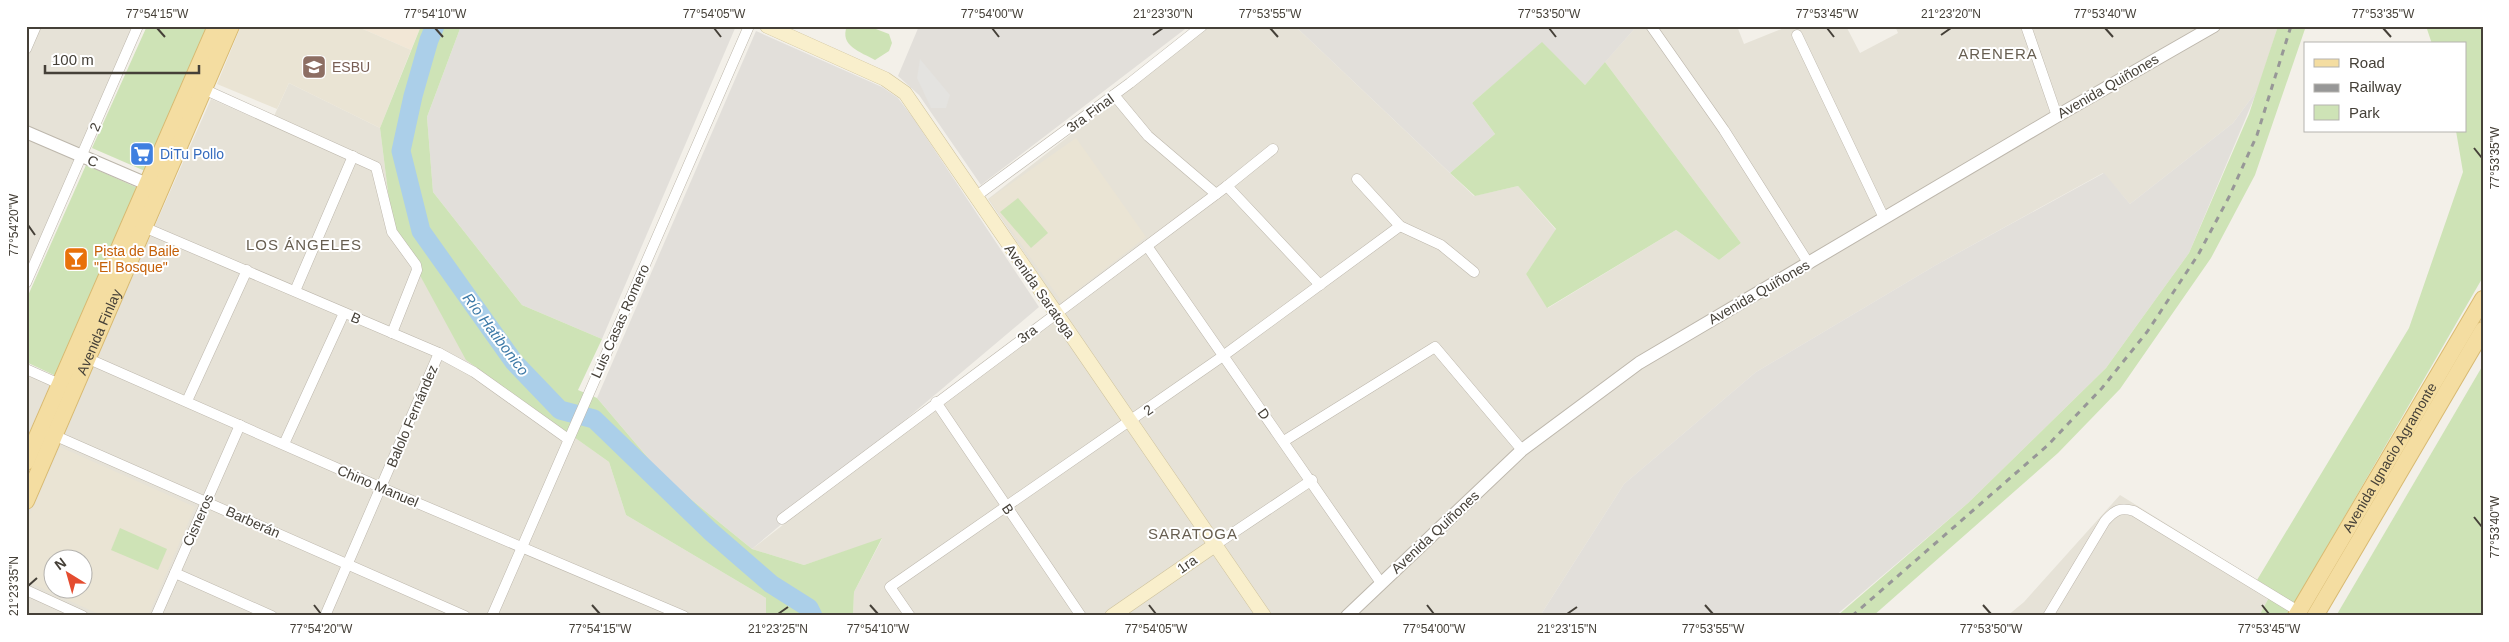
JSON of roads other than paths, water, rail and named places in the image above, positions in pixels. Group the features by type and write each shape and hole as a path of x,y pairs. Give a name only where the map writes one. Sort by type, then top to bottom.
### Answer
{"main road":[{"name":"Avenida Finlay","path":"198,87 216,26"},
{"name":"Avenida Finlay","path":"26,501 48,433 81,356 198,87 231,26"},
{"name":"Avenida Saratoga","path":"767,26 885,79 905,93 1264,616"},
{"name":"Avenida Ignacio Agramonte","path":"2297,614 2483,298"},
{"name":"Avenida Ignacio Agramonte","path":"2315,616 2483,330"},
{"name":"Avenida Finlay","path":"26,462 48,433"},
{"name":"1ra","path":"1112,616 1215,545"}],"street":[{"path":"26,49 36,26"},
{"name":"2","path":"26,283 138,26"},
{"name":"Luis Casas Romero","path":"492,616 749,26"},
{"name":"3ra Final","path":"975,197 1114,95 1202,26"},
{"path":"1651,26 1724,130 1809,264"},
{"path":"2026,26 2057,116"},
{"name":"Avenida Quiñones","path":"1348,616 1522,450 1639,363 2057,116 2214,26"},
{"path":"1797,35 1884,218"},
{"path":"198,87 376,167 392,232 416,265 416,270 392,333"},
{"path":"1114,95 1148,136 1216,194"},
{"name":"C","path":"26,132 154,187"},
{"name":"3ra","path":"782,519 1227,186 1273,149"},
{"path":"295,291 353,156"},
{"path":"1357,179 1400,226 1441,245 1474,272"},
{"path":"1227,186 1320,285"},
{"name":"B","path":"138,224 439,353 474,372 568,438"},
{"name":"2","path":"910,616 890,587 1131,422 1400,226"},
{"name":"D","path":"1147,246 1312,480 1381,583"},
{"path":"187,401 247,270"},
{"path":"284,444 344,313"},
{"path":"1284,441 1435,347 1522,450"},
{"name":"Balolo Fernández","path":"325,616 439,353"},
{"name":"Chino Manuel","path":"81,356 382,488 684,616"},
{"path":"26,370 68,388"},
{"name":"B","path":"936,402 1081,616"},
{"name":"Cisneros","path":"156,616 240,425"},
{"name":"Barberán","path":"48,433 465,616"},
{"name":"1ra","path":"1215,545 1312,480"},
{"path":"2048,616 2105,521 2113,512 2122,508 2134,511 2297,614"},
{"path":"175,573 272,616"},
{"path":"26,590 83,616"}],"waterway":[{"name":"Río Hatibonico","path":"435,26 429,40 413,96 401,151 421,231 514,362 560,410 594,419 710,531 771,584 809,608 813,616"}],"railway":[{"path":"1852,616 2048,445 2102,388 2147,332 2198,255 2229,197 2257,135 2291,26"}],"place":[{"name":"ESBU","path":"314,67"},
{"name":"DiTu Pollo","path":"142,154"},
{"name":"Pista de Baile \"El Bosque\"","path":"76,259"}],"district":[{"name":"ARENERA","path":"1998,53"},
{"name":"LOS ÁNGELES","path":"304,244"},
{"name":"SARATOGA","path":"1193,533"}]}
